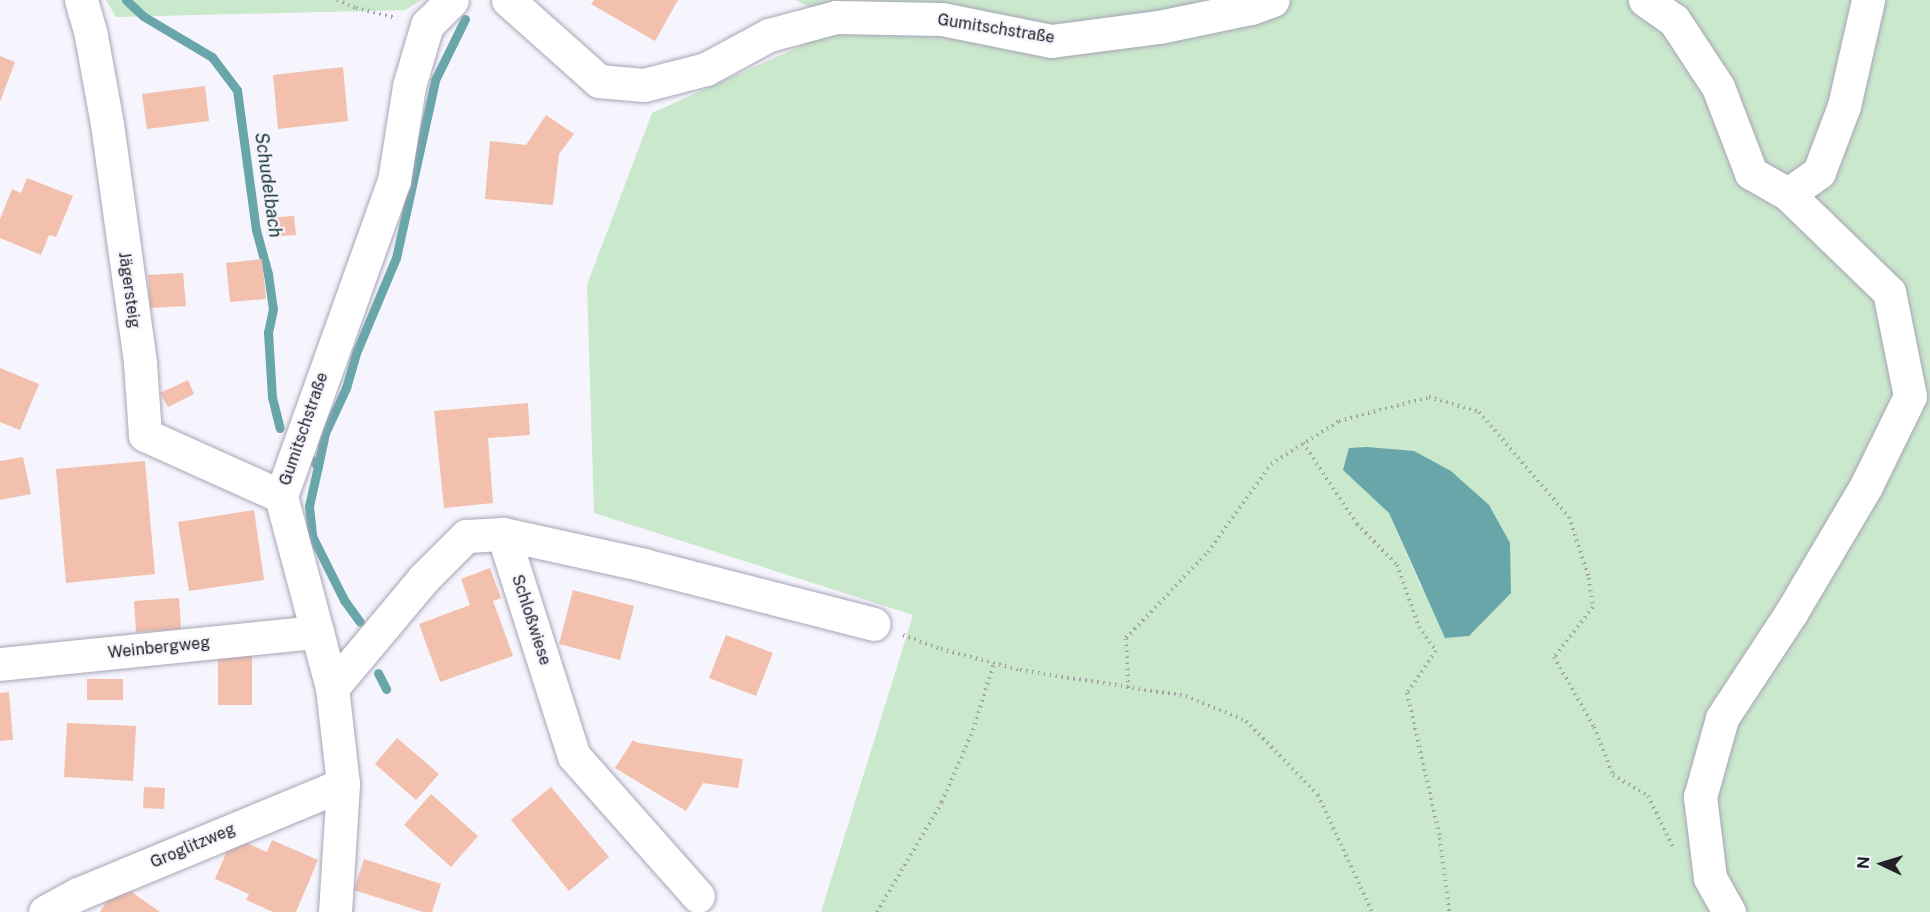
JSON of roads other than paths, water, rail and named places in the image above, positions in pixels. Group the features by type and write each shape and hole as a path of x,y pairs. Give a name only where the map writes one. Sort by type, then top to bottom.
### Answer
{"street":[{"name":"Jägersteig","path":"81,0 91,36 107,124 140,363 145,435 281,496"},
{"name":"Gumitschstraße","path":"335,912 343,784 332,688 281,496 394,181 409,86 427,25 452,0"},
{"name":"Gumitschstraße","path":"508,0 599,81 644,85 706,69 769,35 836,17 942,19 1051,40 1159,27 1251,8 1273,0"},
{"path":"1645,0 1674,20 1718,87 1751,173 1788,194 1889,292 1910,396 1849,515 1791,613 1722,718 1700,797 1710,878 1729,912"},
{"path":"1788,194 1819,172 1844,106 1868,0"},
{"path":"332,688 423,579 466,536 503,534 644,565 874,624"},
{"name":"Schloßwiese","path":"503,534 574,756 698,896"},
{"name":"Weinbergweg","path":"0,664 317,632"},
{"name":"Groglitzweg","path":"45,912 78,894 343,784"}],"water":[{"path":"1367,447 1414,451 1451,471 1489,505 1510,543 1511,593 1469,636 1445,638 1389,513 1343,470 1349,448"}],"waterway":[{"name":"Schudelbach","path":"126,0 143,16 212,57 237,90 256,230 268,274 273,309 268,332 272,397 280,428"},
{"path":"318,466 325,433 346,388 356,353 396,258 435,80 465,19"},
{"name":"Schudelbach","path":"306,454 318,466 309,506 312,536 344,600 360,622"},
{"name":"Schudelbach","path":"378,673 386,689"}]}
